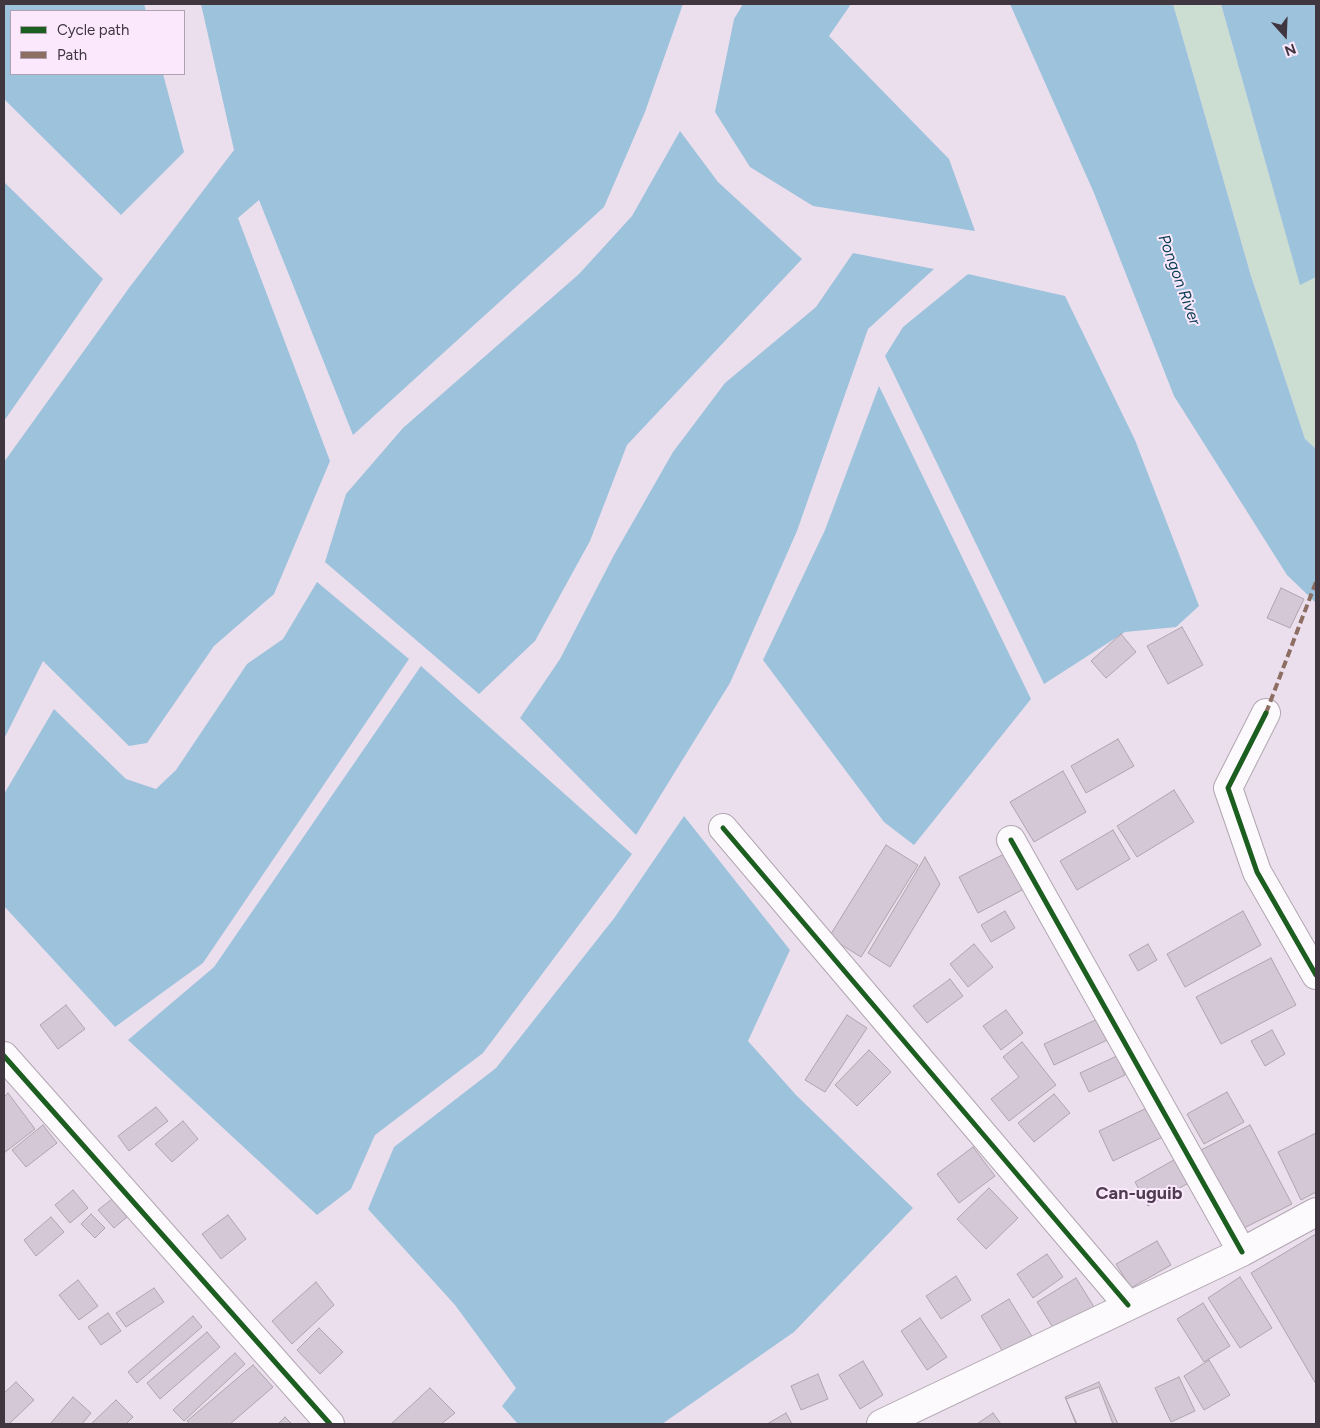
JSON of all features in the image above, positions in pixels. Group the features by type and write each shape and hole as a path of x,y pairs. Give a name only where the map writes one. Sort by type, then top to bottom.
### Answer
{"street":[{"path":"1266,713 1228,788 1257,872 1316,975"},
{"path":"723,828 1128,1305"},
{"path":"1011,840 1242,1252"},
{"path":"4,1056 330,1424"},
{"path":"881,1424 1242,1252 1316,1212"}],"green space":[{"path":"1173,4 1221,4 1300,284 1316,277 1316,449 1305,439 1251,276"}],"water":[{"path":"4,4 144,4 146,10 10,10 10,75 163,75 184,152 121,215 4,99"},
{"path":"201,4 683,4 645,112 604,207 353,435 259,200 238,218 330,461 274,594 214,646 147,743 129,746 43,661 4,739 4,462 129,288 234,150"},
{"path":"743,4 851,4 829,36 949,159 975,231 813,206 750,167 715,112 734,19"},
{"name":"Pongon River","path":"1010,4 1173,4 1251,276 1305,439 1316,449 1316,603 1287,575 1174,396 1094,193"},
{"path":"1221,4 1316,4 1316,277 1300,285"},
{"path":"680,131 718,182 802,259 627,445 590,541 535,641 479,694 325,562 346,494 403,428 579,274 632,216"},
{"path":"4,182 103,279 4,421"},
{"path":"853,253 934,269 868,329 797,531 730,683 636,835 520,718 560,659 614,555 673,452 725,383 816,307"},
{"path":"968,274 1065,296 1135,440 1199,606 1176,627 1125,632 1044,684 885,356 903,327"},
{"path":"879,386 1031,699 914,845 884,822 763,660 825,530"},
{"path":"317,582 409,659 203,963 115,1027 4,906 4,794 54,709 126,779 156,789 176,770 247,664 283,639"},
{"path":"421,666 632,854 483,1053 375,1135 351,1189 317,1215 128,1040 214,967"},
{"path":"684,816 790,950 748,1041 796,1095 913,1208 794,1332 662,1424 518,1424 502,1406 516,1388 455,1305 368,1209 394,1147 496,1068 615,917"}],"building":[{"path":"1281,588 1304,599 1290,628 1267,618"},
{"path":"1182,627 1203,665 1168,684 1147,646"},
{"path":"1121,634 1136,652 1106,678 1091,661"},
{"path":"1118,739 1134,766 1086,793 1071,766"},
{"path":"1063,771 1086,812 1034,842 1010,802"},
{"path":"1174,790 1194,822 1137,857 1117,826"},
{"path":"1113,830 1130,859 1077,890 1060,861"},
{"path":"886,845 918,865 861,957 829,937"},
{"path":"1006,853 1024,889 978,913 959,877"},
{"path":"925,857 940,884 890,967 868,953"},
{"path":"1005,911 1015,928 991,942 981,925"},
{"path":"1243,911 1261,945 1185,987 1167,954"},
{"path":"974,944 993,967 968,987 950,964"},
{"path":"1148,944 1157,960 1138,971 1129,955"},
{"path":"1271,958 1296,1005 1221,1044 1196,997"},
{"path":"950,979 963,996 927,1023 913,1006"},
{"path":"66,1005 85,1029 58,1049 40,1025"},
{"path":"1006,1010 1023,1033 1001,1050 983,1026"},
{"path":"847,1015 867,1028 825,1092 805,1080"},
{"path":"1106,1015 1116,1036 1054,1065 1044,1044"},
{"path":"1272,1030 1285,1054 1265,1066 1251,1041"},
{"path":"1022,1042 1056,1085 1009,1121 991,1099 1019,1077 1003,1057"},
{"path":"869,1050 891,1072 857,1106 835,1085"},
{"path":"1117,1056 1125,1075 1089,1092 1080,1073"},
{"path":"1227,1092 1244,1122 1204,1144 1187,1114"},
{"path":"8,1093 35,1129 4,1153 4,1097"},
{"path":"1054,1094 1070,1113 1034,1142 1018,1123"},
{"path":"1153,1105 1167,1135 1113,1161 1099,1131"},
{"path":"156,1107 168,1121 129,1151 118,1136"},
{"path":"183,1121 198,1139 172,1162 155,1144"},
{"path":"43,1125 57,1143 26,1167 12,1150"},
{"path":"1250,1125 1292,1204 1242,1229 1201,1150"},
{"path":"1316,1133 1316,1192 1301,1200 1278,1152"},
{"path":"973,1147 995,1176 959,1203 937,1174"},
{"path":"1179,1157 1192,1181 1148,1206 1135,1182"},
{"path":"989,1188 1018,1218 986,1249 957,1219"},
{"path":"73,1190 88,1208 70,1223 55,1205"},
{"path":"112,1199 127,1217 114,1228 98,1210"},
{"path":"91,1214 105,1228 95,1238 81,1224"},
{"path":"228,1215 246,1239 221,1259 202,1234"},
{"path":"51,1217 64,1232 36,1256 24,1240"},
{"path":"1316,1234 1316,1384 1251,1273"},
{"path":"1157,1241 1171,1265 1131,1288 1116,1264"},
{"path":"1047,1254 1063,1277 1033,1298 1017,1274"},
{"path":"956,1276 971,1300 941,1319 926,1296"},
{"path":"1240,1277 1272,1328 1240,1348 1208,1298"},
{"path":"1076,1278 1096,1310 1057,1334 1037,1302"},
{"path":"78,1280 98,1306 79,1320 59,1295"},
{"path":"316,1282 334,1305 292,1344 272,1321"},
{"path":"154,1288 164,1302 126,1327 116,1313"},
{"path":"1009,1299 1033,1338 1005,1355 981,1316"},
{"path":"1203,1303 1230,1346 1204,1362 1177,1319"},
{"path":"108,1313 121,1331 101,1345 88,1327"},
{"path":"193,1316 202,1327 137,1383 128,1372"},
{"path":"920,1318 947,1357 927,1370 901,1331"},
{"path":"319,1328 343,1352 320,1374 297,1350"},
{"path":"207,1332 220,1347 160,1399 147,1383"},
{"path":"235,1353 245,1364 184,1421 173,1410"},
{"path":"1209,1360 1230,1395 1204,1410 1184,1376"},
{"path":"863,1361 883,1395 860,1409 839,1375"},
{"path":"253,1365 273,1387 230,1424 190,1424 187,1421"},
{"path":"818,1374 828,1399 801,1410 791,1386"},
{"path":"1179,1377 1195,1411 1171,1422 1155,1388"},
{"path":"16,1382 34,1400 9,1424 4,1424 4,1393"},
{"path":"1099,1382 1118,1424 1077,1424 1065,1397"},
{"path":"1099,1387 1113,1424 1076,1424 1066,1399"},
{"path":"430,1388 455,1413 441,1424 391,1424"},
{"path":"73,1397 91,1413 82,1424 50,1424"},
{"path":"116,1400 133,1417 126,1424 91,1424"},
{"path":"786,1413 792,1424 767,1424"},
{"path":"993,1413 1001,1424 977,1424"},
{"path":"285,1417 292,1424 278,1424"}],"marked path":[{"path":"1266,713 1316,582"}],"cycle path":[{"path":"1266,713 1228,788 1257,872 1316,975"},
{"path":"723,828 1128,1305"},
{"path":"1011,840 1242,1252"},
{"path":"4,1056 330,1424"}],"district":[{"name":"Can-uguib","path":"1139,1194"}]}
